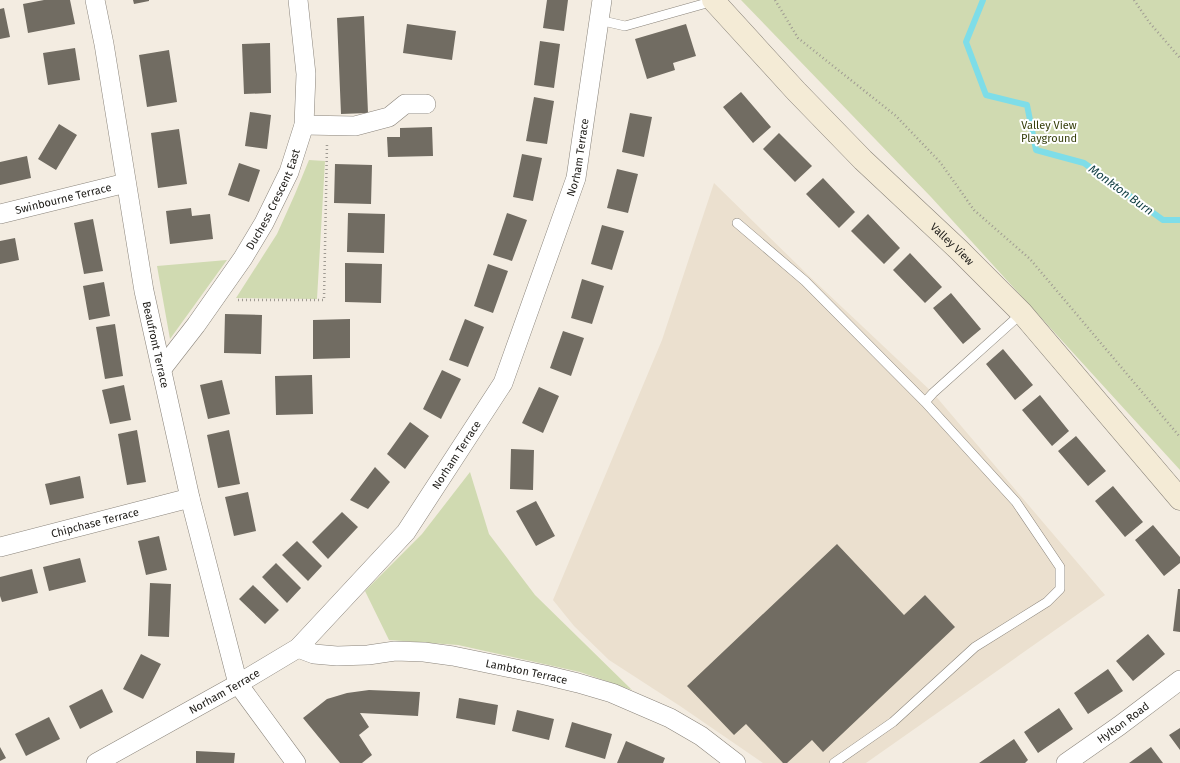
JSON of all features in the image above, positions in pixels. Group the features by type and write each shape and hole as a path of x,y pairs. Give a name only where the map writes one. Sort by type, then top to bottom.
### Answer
{"street":[{"name":"Beaufront Terrace","path":"95,0 104,44 144,291 190,498 238,684"},
{"name":"Duchess Crescent East","path":"161,370 214,300 243,258 264,223 289,172 304,124 306,74 298,0"},
{"name":"Norham Terrace","path":"96,763 238,684 298,648 406,532 504,383 576,178 602,0"},
{"name":"Valley View","path":"713,1 796,91 863,160 959,250 1022,313 1180,499"},
{"path":"304,124 355,126 389,117 405,104 426,104"},
{"name":"Swinbourne Terrace","path":"0,214 126,183"},
{"name":"Chipchase Terrace","path":"0,547 190,498"},
{"name":"Lambton Terrace","path":"298,648 314,654 337,656 368,655 395,651 431,653 469,659 578,683 612,693 670,718 701,736 736,763"},
{"name":"Hylton Road","path":"1066,763 1180,680"},
{"path":"238,684 296,763"}],"lane":[{"path":"599,20 625,26 713,1"},
{"path":"737,223 805,281 925,402 1016,502 1060,567 1060,589 1047,602 975,647 893,722 834,763"},
{"path":"925,402 933,393 1022,313"}],"path":[{"path":"775,0 798,38 896,116 940,162 974,210 1030,259 1180,437"},
{"path":"1134,0 1149,22 1180,58"},
{"path":"214,300 324,300 328,125"}],"shaded area":[{"path":"714,183 808,275 933,393 1105,595 866,763 763,763 680,706 609,660 574,626 553,600 662,340"}],"green space":[{"name":"Valley View Playground","path":"741,0 1180,0 1180,470 931,197"},
{"path":"309,160 325,161 317,299 236,298 277,234"},
{"path":"227,260 170,339 157,266"},
{"path":"470,472 489,534 535,595 632,690 580,672 458,645 389,640 365,591 422,534"}],"building":[{"path":"44,0 70,0 75,24 28,33 23,4"},
{"path":"133,0 149,0 149,1 134,4"},
{"path":"547,0 568,0 564,31 543,28"},
{"path":"4,8 10,37 0,39 0,9"},
{"path":"364,16 368,113 341,114 337,18"},
{"path":"407,24 456,31 452,60 403,53"},
{"path":"686,24 696,56 673,63 675,70 647,79 635,39"},
{"path":"540,41 560,44 554,88 534,85"},
{"path":"270,43 271,93 244,94 242,44"},
{"path":"75,48 80,80 48,85 43,53"},
{"path":"169,50 177,102 147,107 139,55"},
{"path":"741,92 771,127 753,143 723,107"},
{"path":"534,97 554,101 547,144 526,141"},
{"path":"250,112 271,115 267,149 245,146"},
{"path":"630,113 652,117 644,157 622,152"},
{"path":"59,124 77,135 56,170 38,159"},
{"path":"432,127 433,156 388,157 387,137 400,137 400,128"},
{"path":"179,129 187,184 158,188 151,133"},
{"path":"779,133 812,166 795,182 763,149"},
{"path":"522,154 542,158 533,201 513,197"},
{"path":"27,156 31,178 0,185 0,162"},
{"path":"239,163 260,170 249,202 228,195"},
{"path":"335,164 372,165 371,204 334,203"},
{"path":"617,169 638,174 628,213 607,208"},
{"path":"823,178 855,212 839,228 806,194"},
{"path":"191,208 192,216 210,214 213,239 170,244 166,211"},
{"path":"348,213 385,214 384,253 347,252"},
{"path":"507,213 527,220 512,261 493,255"},
{"path":"868,214 900,248 884,264 851,231"},
{"path":"93,219 103,271 84,274 74,223"},
{"path":"602,225 624,231 612,270 591,264"},
{"path":"15,238 19,260 0,264 0,241"},
{"path":"910,253 942,287 925,303 893,270"},
{"path":"345,263 382,264 381,303 345,302"},
{"path":"488,264 508,271 493,313 474,306"},
{"path":"582,279 604,286 592,324 571,318"},
{"path":"104,282 110,316 89,320 83,286"},
{"path":"951,293 981,329 963,344 933,308"},
{"path":"225,314 262,315 261,354 224,353"},
{"path":"350,319 350,358 313,359 313,320"},
{"path":"465,319 484,327 468,367 449,360"},
{"path":"115,324 123,376 105,379 96,327"},
{"path":"563,331 584,338 571,376 550,368"},
{"path":"1003,349 1033,385 1015,400 986,364"},
{"path":"442,370 461,379 441,419 423,409"},
{"path":"312,375 313,414 276,415 275,376"},
{"path":"222,380 230,414 208,419 200,385"},
{"path":"124,385 131,420 110,424 102,390"},
{"path":"539,387 559,396 543,433 522,423"},
{"path":"1040,395 1069,431 1052,446 1022,410"},
{"path":"410,422 429,436 405,469 387,454"},
{"path":"137,430 146,482 127,485 118,434"},
{"path":"229,430 240,484 218,488 207,435"},
{"path":"1076,436 1106,471 1088,486 1058,451"},
{"path":"511,449 534,450 533,490 510,489"},
{"path":"375,467 390,482 368,509 350,500"},
{"path":"80,476 84,498 50,505 45,484"},
{"path":"1113,486 1143,522 1125,537 1095,501"},
{"path":"248,492 256,531 234,536 225,497"},
{"path":"536,501 555,536 536,546 516,511"},
{"path":"342,512 358,527 328,559 312,542"},
{"path":"1153,525 1180,557 1180,563 1164,576 1135,540"},
{"path":"159,536 167,570 146,575 138,541"},
{"path":"297,541 322,566 308,581 282,555"},
{"path":"837,544 904,615 925,595 955,627 823,752 812,740 787,763 783,763 746,724 734,735 687,686"},
{"path":"80,558 86,582 49,591 43,567"},
{"path":"276,563 301,588 287,603 262,577"},
{"path":"32,569 38,593 2,602 0,596 0,577"},
{"path":"150,583 171,584 169,637 148,636"},
{"path":"253,585 279,610 265,624 239,599"},
{"path":"1178,589 1180,589 1180,632 1173,631"},
{"path":"1148,634 1165,654 1133,681 1116,661"},
{"path":"141,654 161,664 143,699 123,689"},
{"path":"1108,669 1123,691 1088,714 1074,693"},
{"path":"102,689 113,712 80,729 69,706"},
{"path":"369,690 420,692 418,716 360,713 369,727 359,735 372,755 362,763 340,763 303,718 327,699 347,693"},
{"path":"459,698 498,705 495,725 456,718"},
{"path":"1059,708 1073,729 1038,753 1024,732"},
{"path":"517,710 554,719 549,740 512,731"},
{"path":"49,717 60,739 26,756 15,734"},
{"path":"572,722 612,734 605,759 565,747"},
{"path":"1180,728 1180,750 1169,735"},
{"path":"1014,739 1028,760 1025,763 979,763"},
{"path":"626,741 665,758 663,763 617,763"},
{"path":"0,747 6,758 0,761"},
{"path":"1151,747 1163,763 1129,763"},
{"path":"196,751 235,753 234,763 196,763"}],"waterway":[{"name":"Monkton Burn","path":"983,0 966,42 986,95 1027,105 1036,150 1084,163 1163,220 1180,220"}]}
